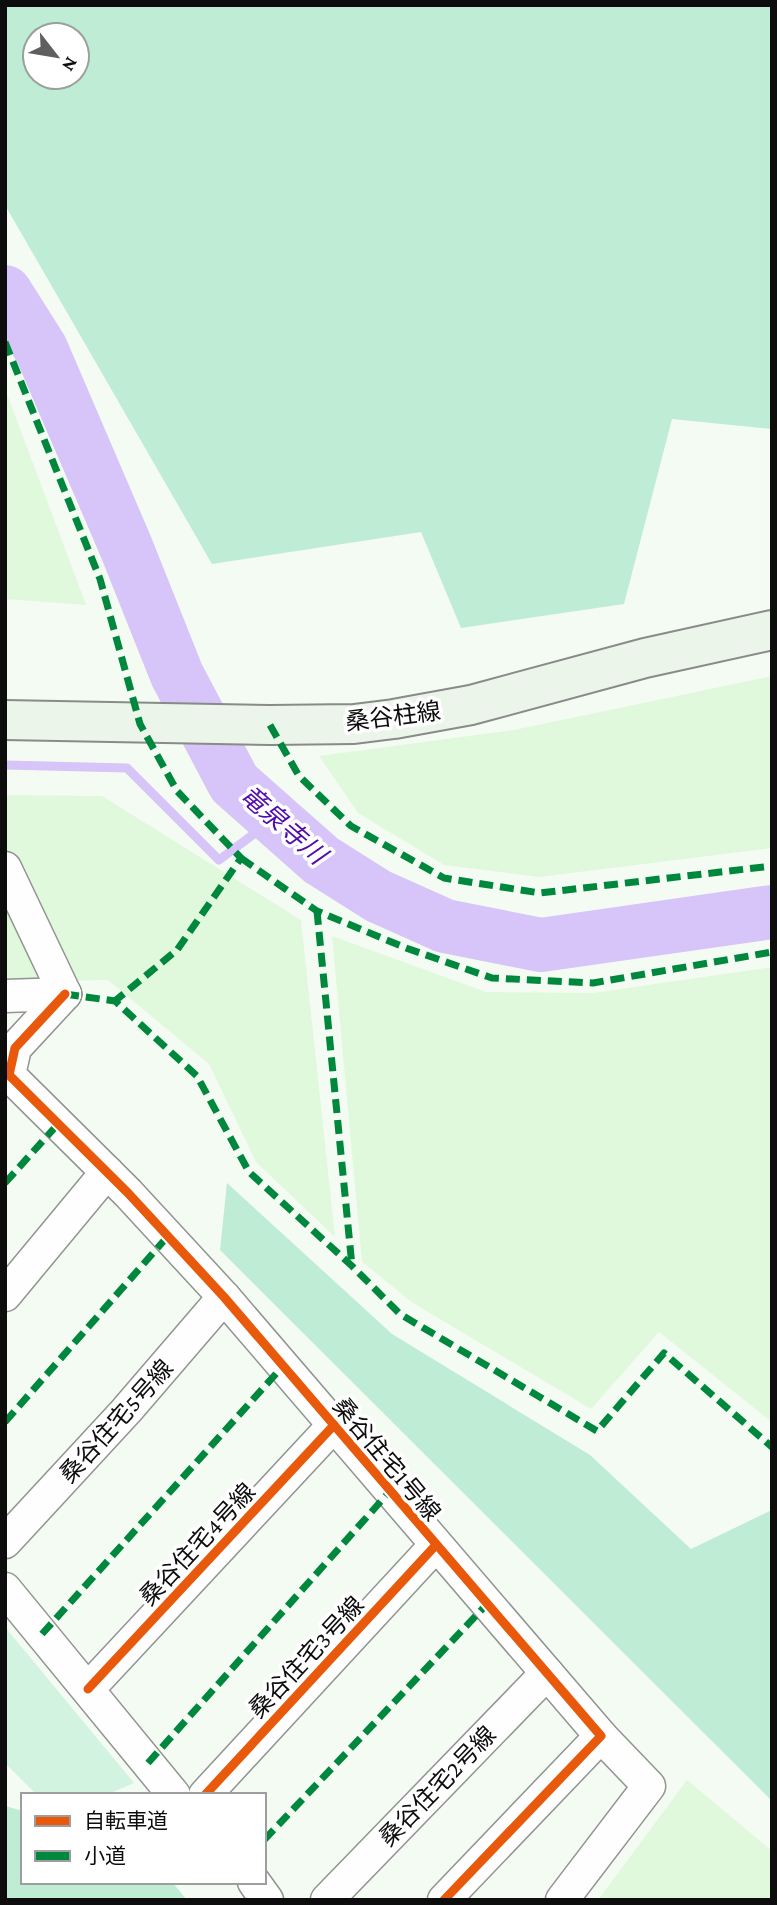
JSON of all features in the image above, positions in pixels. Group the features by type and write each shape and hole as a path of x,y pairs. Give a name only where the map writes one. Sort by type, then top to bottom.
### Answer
{"main road":[{"name":"桑谷柱線","path":"5,720 141,724 354,724 471,705 645,658 772,630"}],"street":[{"path":"5,867 65,994"},
{"path":"5,996 65,994"},
{"path":"9,1062 65,994"},
{"name":"桑谷住宅1号線","path":"9,1062 224,1297 435,1546 601,1736 649,1786 562,1900"},
{"path":"5,1294 107,1172"},
{"name":"桑谷住宅5号線","path":"5,1542 126,1411 224,1297"},
{"name":"桑谷住宅4号線","path":"88,1689 334,1426"},
{"name":"桑谷住宅3号線","path":"207,1793 435,1546"},
{"path":"5,1589 172,1793"},
{"name":"桑谷住宅2号線","path":"327,1900 547,1673"},
{"path":"444,1900 601,1736"},
{"path":"255,1884 267,1900"}],"green space":[{"path":"5,5 772,5 772,429 672,419 624,604 461,628 421,532 212,564 5,205"},
{"path":"5,389 86,605 5,599"},
{"path":"772,676 772,848 539,877 444,865 358,813 319,756 514,730"},
{"path":"5,795 102,796 301,920 335,1237 256,1162 209,1064 108,980 5,982"},
{"path":"332,936 486,992 593,993 772,967 772,1422 659,1332 591,1409 413,1303 362,1262"},
{"path":"227,1183 392,1334 590,1455 691,1549 772,1510 772,1801 220,1250"},
{"path":"5,1627 134,1783 111,1793 35,1793 5,1763"},
{"path":"687,1780 772,1851 772,1900 598,1900"},
{"path":"5,1806 21,1810 21,1884 174,1884 187,1900 5,1900"}],"waterway":[{"name":"竜泉寺川","path":"5,292 41,349 126,547 177,675 234,783 321,860 378,896 445,926 541,945 772,912"},
{"path":"5,765 127,768 219,860 274,819"}],"marked path":[{"path":"5,342 100,579 140,724 177,791 241,858 177,950 115,1001"},
{"path":"270,725 299,776 351,826 444,878 540,893 772,866"},
{"path":"241,858 317,911 406,948 492,978 593,983 772,952"},
{"path":"317,911 352,1266"},
{"path":"65,994 115,1001 197,1076 249,1172 400,1314 597,1431 664,1353 772,1447"},
{"path":"5,1183 58,1124"},
{"path":"5,1422 168,1236"},
{"path":"42,1634 283,1366"},
{"path":"148,1763 390,1491"},
{"path":"266,1838 487,1604"}],"cycle path":[{"path":"65,994 15,1048 9,1075 128,1193 224,1297 601,1736 444,1900"},
{"path":"88,1689 334,1425"},
{"path":"207,1793 435,1546"}]}
